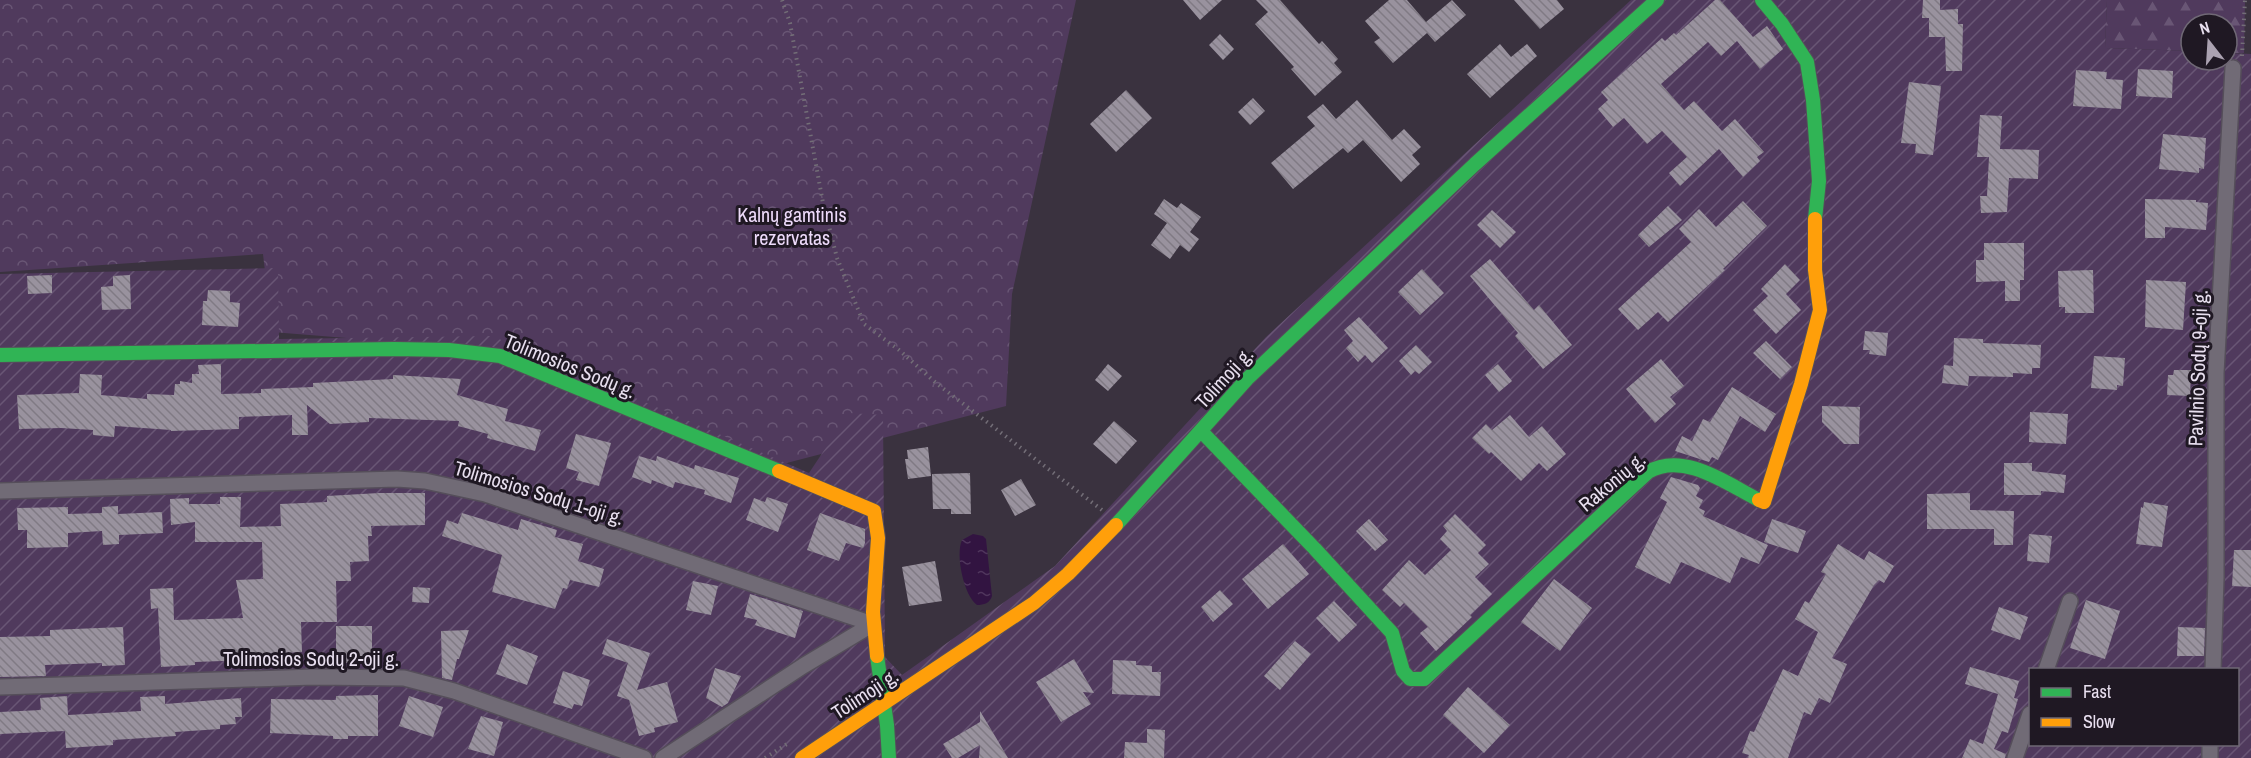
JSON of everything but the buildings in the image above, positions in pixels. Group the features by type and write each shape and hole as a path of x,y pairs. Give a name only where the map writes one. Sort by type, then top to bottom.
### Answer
{"street":[{"name":"Tolimoji g.","path":"802,758 885,705 1034,603 1068,574 1118,523 1247,379 1475,164 1657,0"},
{"name":"Rakonių g.","path":"1201,431 1392,633 1403,671 1410,679 1424,679 1648,472 1659,465 1672,463 1688,467 1764,502 1801,384 1820,310 1815,270 1814,227 1819,181 1814,99 1807,62 1782,24 1762,0"},
{"name":"Pavilnio Sodų 9-oji g.","path":"2213,668 2216,579 2216,373 2233,72"},
{"name":"Tolimosios Sodų g.","path":"0,355 394,349 449,350 500,356 874,511 877,519 877,538 873,624 885,705 889,758"},
{"name":"Tolimosios Sodų 1-oji g.","path":"0,491 397,479 425,481 485,494 873,624"},
{"path":"2046,668 2070,600"},
{"path":"663,758 803,666 873,624"},
{"name":"Tolimosios Sodų 2-oji g.","path":"0,687 314,677 404,678 454,691 644,758"},
{"path":"2015,758 2029,720"}],"path":[{"path":"782,0 790,23 823,203 837,258 864,324 899,350 936,383 1118,523"},
{"path":"2239,60 2244,53 2245,0"}],"green space":[{"name":"Kalnų gamtinis rezervatas","path":"0,0 1076,0 1012,294 1006,406 775,466 509,351 272,332 263,254 0,272"},
{"path":"1631,0 2107,0 2105,48 2179,51 2179,72 2239,72 2239,54 2251,54 2251,758 0,758 0,274 278,268 279,339 492,336 809,473 849,413 883,415 885,657 902,675 1055,566 1266,337"},
{"path":"2107,0 2245,0 2244,53 2239,53 2239,12 2179,12 2179,51 2105,48"}],"water":[{"path":"973,534 986,539 992,596 988,602 980,605 972,600 968,593 960,565 962,540"}],"traffic: fast":[{"path":"1116,525 1247,379 1475,164 1657,0"},
{"path":"1762,0 1782,24 1807,62 1813,100 1819,181 1815,219"},
{"path":"0,355 394,349 449,350 500,356 779,471"},
{"path":"1201,431 1392,633 1403,671 1410,679 1424,679 1648,472 1676,465 1691,467 1759,500"},
{"path":"877,656 887,725 889,758"}],"traffic: slow":[{"path":"1759,500 1764,502 1801,384 1820,310 1815,270 1815,219"},
{"path":"779,471 874,511 878,538 873,612 877,656"},
{"path":"802,758 1034,603 1068,574 1116,525"}]}
